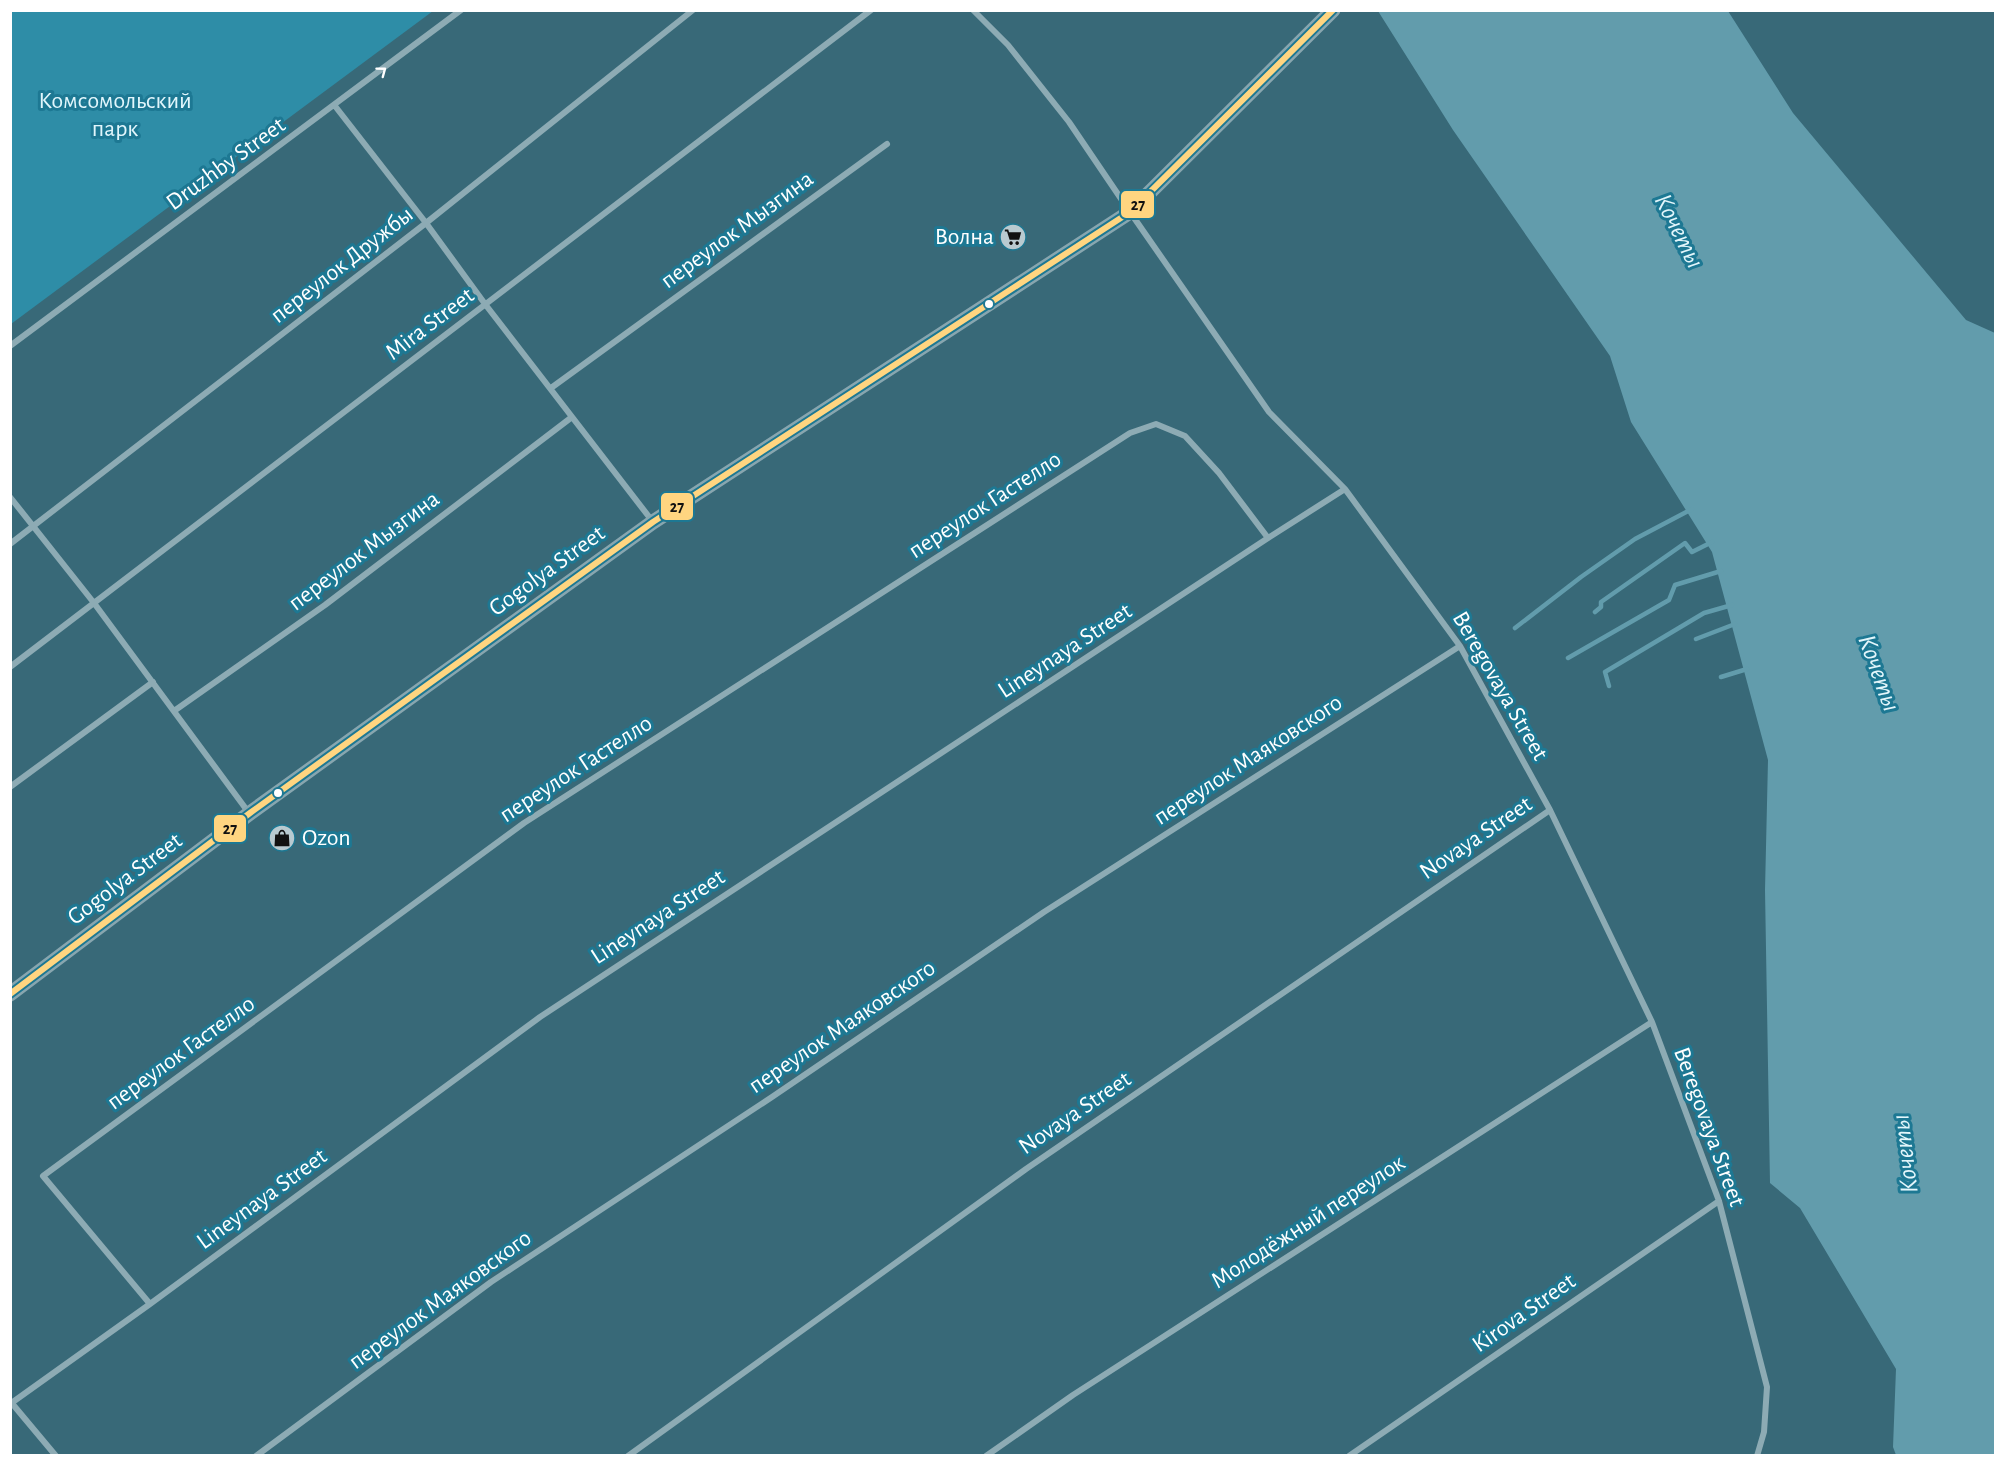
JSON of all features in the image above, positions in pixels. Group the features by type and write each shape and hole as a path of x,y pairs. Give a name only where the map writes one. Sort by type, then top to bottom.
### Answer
{"street":[{"name":"Druzhby Street","path":"10,346 461,10"},
{"name":"переулок Дружбы","path":"10,544 426,223 693,10"},
{"name":"Mira Street","path":"10,667 871,10"},
{"name":"Beregovaya Street","path":"973,10 1008,45 1069,122 1269,412 1345,489 1460,646 1550,810 1652,1022 1719,1201 1767,1387 1764,1432 1757,1455"},
{"name":"Gogolya Street","path":"10,994 250,813 652,522 1130,212 1333,10"},
{"path":"335,106 652,522"},
{"name":"переулок Мызгина","path":"551,388 887,144"},
{"name":"переулок Мызгина","path":"174,711 325,605 572,417"},
{"name":"переулок Гастелло","path":"150,1304 43,1176 524,823 1130,433 1156,424 1185,436 1219,472 1268,538"},
{"name":"Lineynaya Street","path":"11,1402 150,1304 540,1017 1345,489"},
{"path":"10,497 94,603 250,813"},
{"name":"переулок Маяковского","path":"256,1455 491,1282 772,1097 1044,912 1460,646"},
{"path":"10,787 153,681"},
{"name":"Novaya Street","path":"628,1455 1026,1169 1550,810"},
{"name":"Молодёжный переулок","path":"986,1455 1073,1395 1652,1022"},
{"name":"Kirova Street","path":"1349,1455 1719,1201"},
{"path":"11,1402 56,1455"}],"green space":[{"name":"Комсомольский парк","path":"11,10 433,10 433,11 11,324"}],"water":[{"name":"Кочеты","path":"1378,11 1728,11 1793,113 1966,320 1995,333 1995,1455 1896,1455 1893,1447 1896,1369 1800,1208 1770,1183 1765,890 1768,760 1712,552 1631,422 1610,356 1453,130"}],"waterway":[{"path":"1515,628 1635,539 1692,509"},
{"path":"1595,612 1601,607 1601,602 1685,543 1692,552 1712,542"},
{"path":"1568,658 1669,600 1675,585 1721,571"},
{"path":"1609,686 1605,672 1704,613 1732,605"},
{"path":"1696,639 1735,624"},
{"path":"1721,677 1747,669"}],"transit line":[{"name":"27","path":"10,994 250,813 653,522 1130,212 1333,10"}],"place":[{"name":"Волна","path":"1013,237"},
{"name":"Ozon","path":"282,838"}]}
